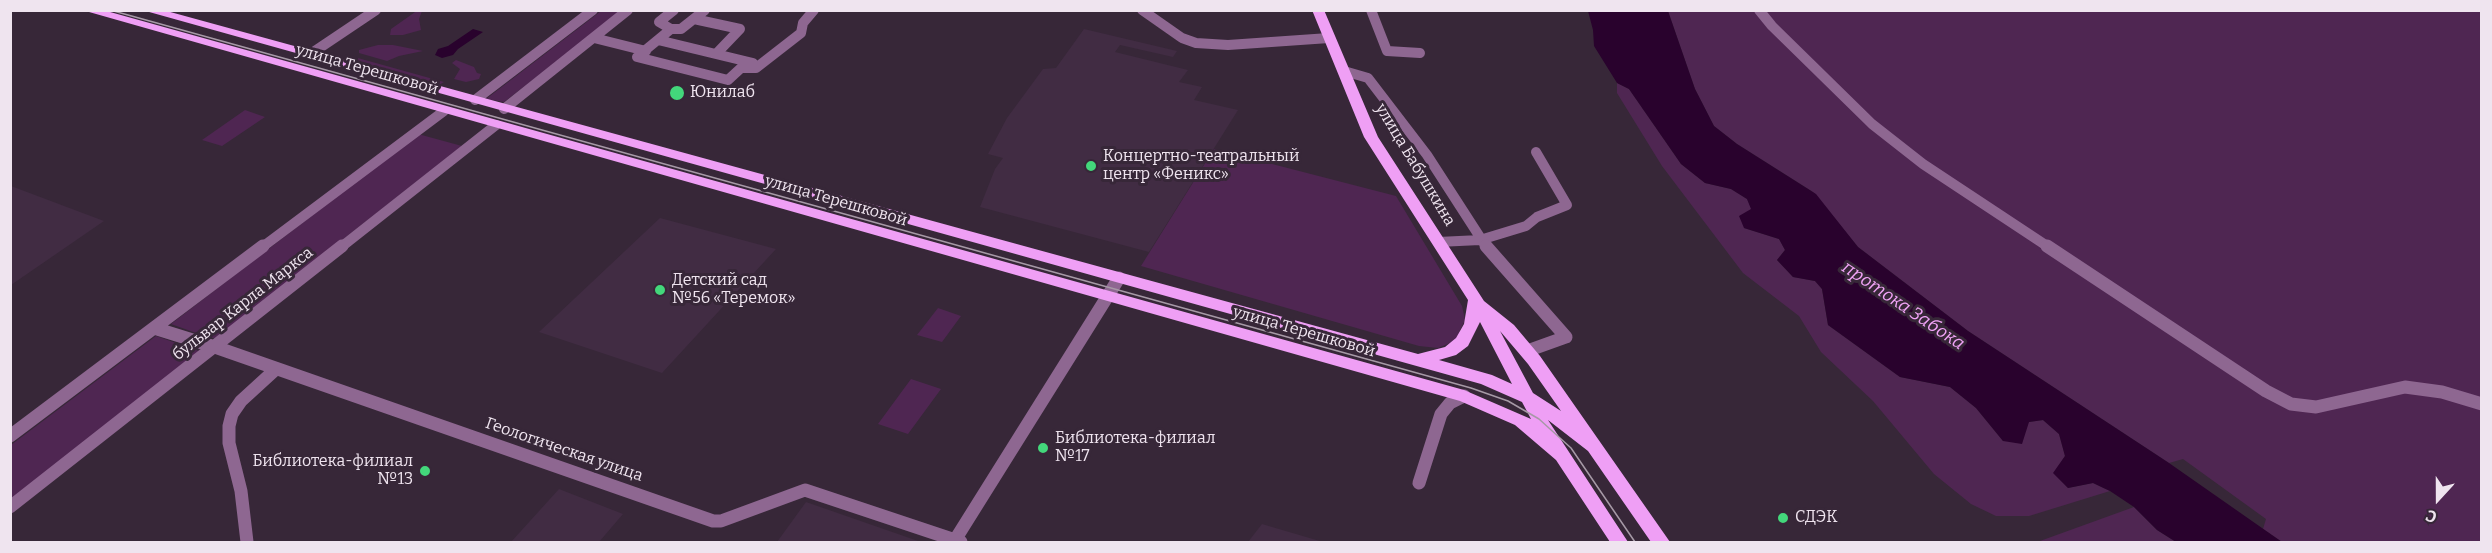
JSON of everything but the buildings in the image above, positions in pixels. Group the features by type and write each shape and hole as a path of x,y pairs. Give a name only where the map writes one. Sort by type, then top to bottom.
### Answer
{"main road":[{"name":"улица Терешковой","path":"88,10 1461,395 1521,420 1559,454"},
{"name":"улица Терешковой","path":"148,10 1486,380 1527,397 1557,417 1591,445"},
{"name":"улица Бабушкина","path":"1318,10 1371,137 1476,300 1508,364 1559,454 1619,543"},
{"path":"290,67 309,56"},
{"path":"1419,360 1450,351 1462,342 1472,324 1476,300"},
{"name":"улица Бабушкина","path":"1476,300 1508,329 1527,351 1661,543"},
{"path":"1461,395 1527,351"}],"street":[{"path":"309,56 376,10"},
{"path":"475,100 593,10"},
{"path":"504,109 628,10"},
{"path":"674,10 659,22 671,29 681,29 705,10"},
{"path":"658,40 716,54 756,68 801,33 803,23 814,10"},
{"path":"1142,10 1182,38 1196,43 1228,45 1329,38"},
{"path":"1371,10 1387,51 1420,53"},
{"path":"1760,10 1772,26 1872,124 1923,164 2266,391 2290,404 2316,407 2405,387 2442,392 2481,404"},
{"path":"694,18 741,28 716,54"},
{"path":"671,29 638,57 728,80 745,65"},
{"path":"594,38 646,51"},
{"path":"1344,71 1368,78 1427,155 1480,240 1566,337 1527,351"},
{"name":"бульвар Карла Маркса","path":"10,436 444,111"},
{"name":"бульвар Карла Маркса","path":"10,507 496,125"},
{"path":"1438,242 1480,240 1526,226 1537,217 1567,205 1536,152"},
{"path":"958,541 1119,278"},
{"name":"Геологическая улица","path":"154,328 215,347 713,521 721,521 805,490 958,541"},
{"path":"247,543 241,491 229,443 229,426 232,414 242,401 276,369"},
{"path":"1419,483 1442,414 1450,403 1461,395"}],"shaded area":[{"path":"418,10 422,11 419,19 421,30 403,35 390,35 391,29"},
{"path":"601,11 622,11 504,102 486,99"},
{"path":"1668,11 2481,11 2481,542 2282,542 2263,529 2266,519 2183,459 2169,463 1968,331 1858,247 1813,192 1737,144 1714,126 1695,89"},
{"path":"1084,29 1177,51 1173,57 1120,45 1115,52 1188,70 1179,82 1202,87 1194,100 1238,110 1149,252 980,207 995,169 1003,158 988,154 1007,118 1043,69 1056,68"},
{"path":"378,45 393,45 423,51 387,61 359,53 359,50"},
{"path":"347,55 444,82 437,86 343,60"},
{"path":"456,60 474,67 477,73 481,74 479,79 466,82 454,79 460,69 452,63"},
{"path":"1617,83 1629,89 1681,164 1705,183 1731,189 1747,199 1752,209 1744,228 1779,239 1785,250 1777,260 1793,277 1815,281 1822,289 1828,325 1900,377 1950,387 1976,408 2003,441 2029,422 2043,420 2059,434 2065,456 2054,473 2068,488 2093,483 2110,491 2029,516 1996,516 1971,504 1934,474 1873,401 1821,352 1799,316 1743,273 1662,166 1617,93"},
{"path":"245,110 265,117 222,146 202,140"},
{"path":"418,134 462,146 217,338 210,338 171,324"},
{"path":"1214,149 1396,196 1462,306 1465,320 1455,341 1438,348 1419,346 1141,266"},
{"path":"11,186 104,221 11,285"},
{"name":"Детский сад №56 «Теремок»","path":"660,218 776,249 662,373 539,332"},
{"path":"938,308 961,316 942,342 917,335"},
{"path":"156,336 199,351 11,501 11,445"},
{"path":"911,379 941,389 908,434 878,424"},
{"path":"559,489 623,514 599,542 511,542"},
{"path":"806,502 921,542 777,542"},
{"path":"2134,507 2157,530 2176,542 2040,541"},
{"path":"1262,524 1323,542 1248,542"}],"water":[{"name":"протока Забока","path":"1588,11 1668,11 1695,89 1714,126 1737,144 1816,194 1858,247 1968,331 2169,463 2282,542 2176,542 2157,530 2134,507 2110,491 2093,483 2068,488 2053,473 2065,456 2059,434 2043,420 2029,422 2022,444 2003,441 1976,408 1950,387 1900,377 1828,325 1822,289 1815,281 1793,277 1777,260 1785,250 1779,239 1744,228 1739,216 1751,209 1747,199 1731,189 1705,183 1681,164 1629,89 1617,83 1594,46"},
{"path":"473,29 483,32 453,55 442,58 435,55 438,49 448,46"}],"tram line":[{"path":"110,10 1471,388 1508,401 1539,419 1571,448 1635,542"}],"place":[{"name":"Юнилаб","path":"677,93"},
{"name":"Концертно-театральный центр «Феникс»","path":"1091,166"},
{"name":"Детский сад №56 «Теремок»","path":"660,290"},
{"name":"Библиотека-филиал №17","path":"1043,448"},
{"name":"Библиотека-филиал №13","path":"425,471"},
{"name":"СДЭК","path":"1783,518"}]}
